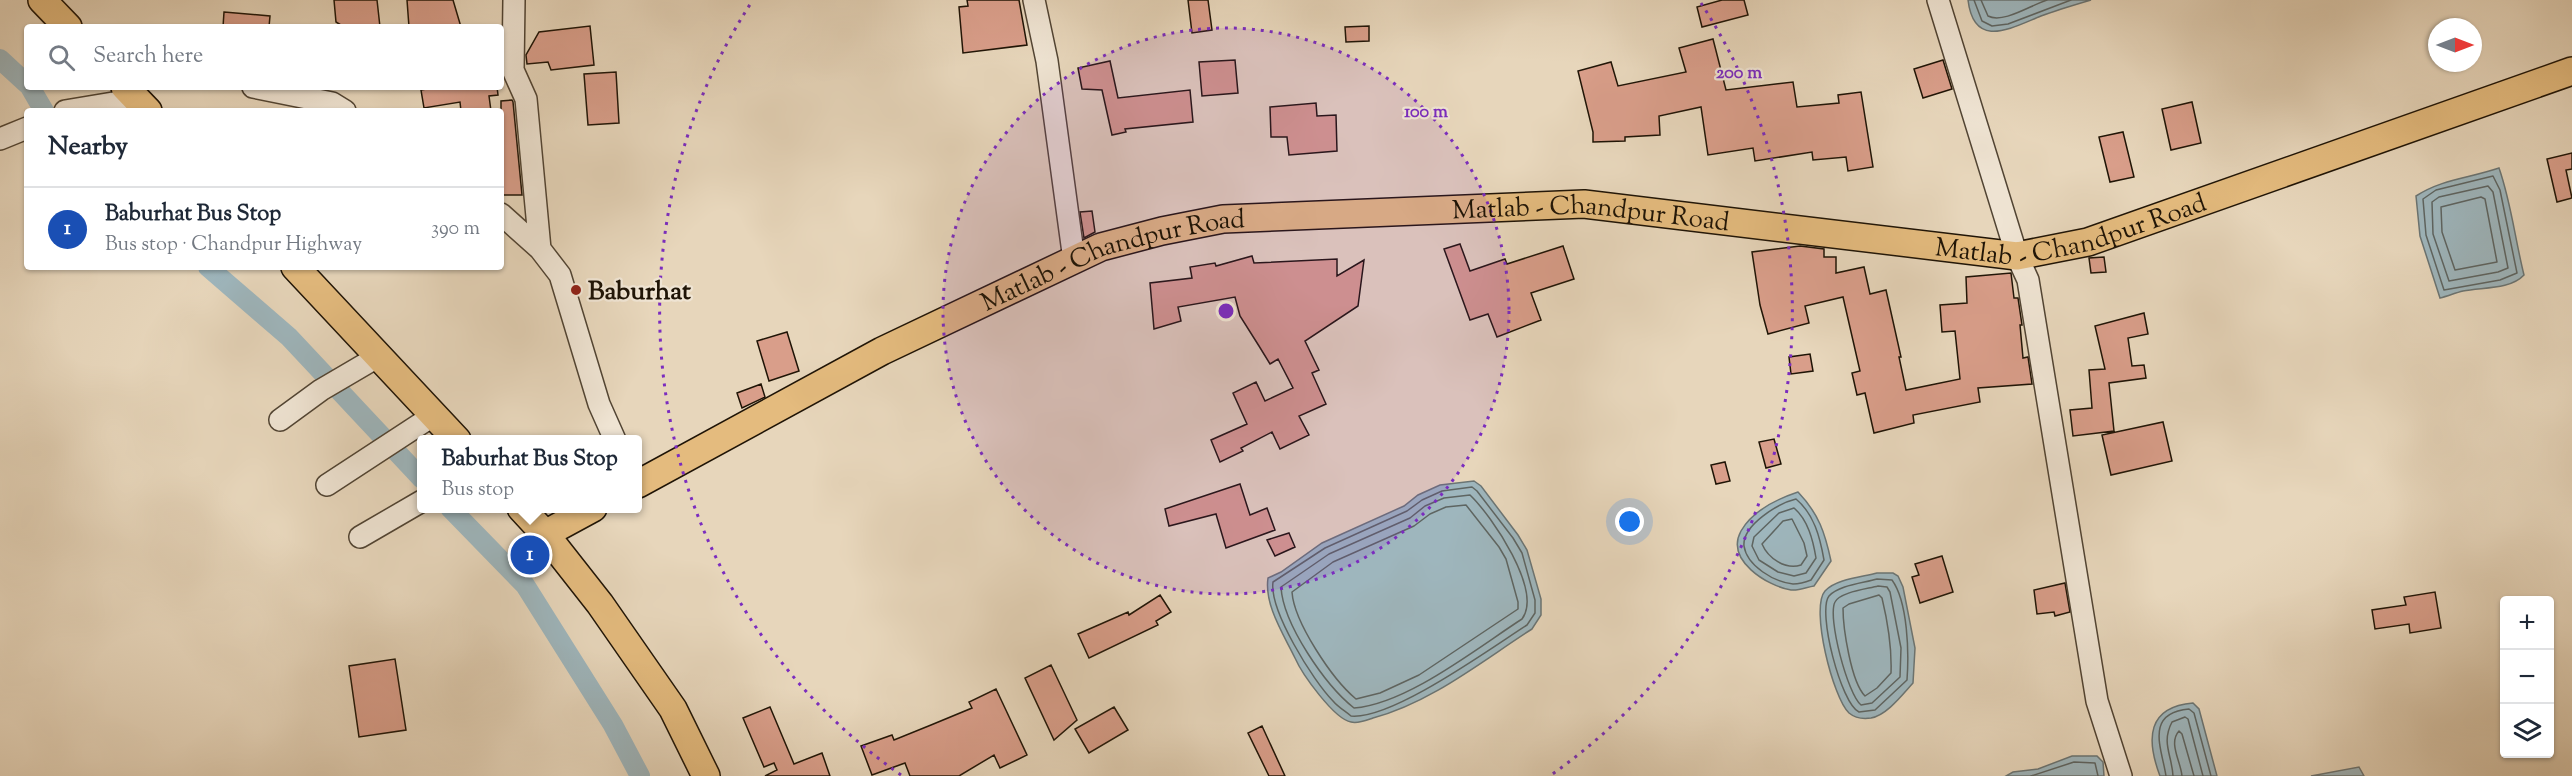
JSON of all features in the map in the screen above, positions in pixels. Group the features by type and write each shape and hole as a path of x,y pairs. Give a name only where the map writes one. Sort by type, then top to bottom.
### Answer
{"main road":[{"path":"42,0 65,24"},
{"name":"Matlab - Chandpur Road","path":"642,482 882,351 1074,260 1111,245 1162,231 1223,219 1584,204 2017,256 2088,242 2572,71"},
{"path":"298,270 452,435"},
{"path":"526,513 600,604 673,710 706,776"},
{"path":"545,534 584,513"}],"street":[{"path":"514,0 513,70 526,99 540,249"},
{"path":"1034,0 1047,61 1074,260"},
{"path":"1938,0 2017,256 2028,280 2097,701 2121,776"},
{"path":"268,90 332,103 340,108"},
{"path":"80,108 137,99"},
{"path":"504,217 540,249 560,275 599,404 613,435"},
{"path":"280,420 321,390 379,356"},
{"path":"327,485 434,415"},
{"path":"360,537 417,504"}],"water":[{"path":"1968,0 2091,0 2018,26 1996,31 1986,30 1978,25 1972,16"},
{"path":"2499,168 2507,194 2524,275 2504,286 2463,291 2440,298 2420,236 2416,196 2446,182"},
{"path":"1474,481 1481,486 1527,550 1541,599 1541,615 1532,629 1475,667 1416,702 1365,721 1354,722 1344,719 1319,695 1299,665 1272,609 1268,578 1281,572 1322,543 1404,506 1418,495 1440,485"},
{"path":"1798,492 1820,524 1831,561 1814,586 1791,590 1771,583 1751,570 1743,561 1738,542 1741,531 1759,511"},
{"path":"1877,573 1893,573 1898,576 1903,587 1915,648 1913,683 1883,713 1871,718 1863,718 1849,713 1836,690 1825,653 1820,615 1821,601 1825,591 1836,584"},
{"path":"2193,703 2199,709 2217,776 2160,776 2153,750 2154,727 2166,711"},
{"path":"2072,756 2097,756 2103,762 2104,776 2006,776 2013,772 2038,769"},
{"path":"2359,767 2364,776 2311,776"}],"building":[{"path":"334,0 377,0 380,24 339,24 336,22"},
{"path":"407,0 453,0 460,24 409,24"},
{"path":"967,0 1019,0 1027,45 963,53 959,7 968,6"},
{"path":"1188,0 1208,0 1212,30 1192,33"},
{"path":"1722,0 1744,0 1748,15 1702,27 1697,7"},
{"path":"224,12 270,16 269,24 223,24"},
{"path":"590,26 594,65 551,70 548,62 527,64 526,55 539,32"},
{"path":"1369,26 1369,41 1346,42 1345,27"},
{"path":"1713,39 1726,90 1793,82 1797,107 1839,103 1838,95 1861,92 1873,167 1848,171 1846,157 1813,160 1812,152 1755,161 1753,148 1708,155 1701,107 1659,116 1660,135 1625,137 1625,141 1593,142 1593,132 1578,71 1611,62 1618,86 1686,72 1679,48"},
{"path":"1235,60 1238,93 1202,96 1199,62"},
{"path":"1943,60 1952,89 1923,98 1914,69"},
{"path":"1110,61 1118,98 1190,90 1193,122 1125,129 1126,132 1112,135 1102,90 1082,89 1078,68"},
{"path":"616,72 619,123 588,125 584,74"},
{"path":"421,90 497,90 498,95 489,96 491,108 461,108 460,102 424,108"},
{"path":"512,100 513,102 522,195 504,195 504,108 501,108 501,101"},
{"path":"2192,102 2201,143 2171,150 2162,109"},
{"path":"1316,103 1317,116 1336,115 1337,151 1289,155 1287,137 1271,137 1270,107"},
{"path":"2123,132 2134,177 2110,182 2099,137"},
{"path":"2572,153 2572,169 2566,170 2572,198 2557,202 2547,159"},
{"path":"1092,211 1095,232 1084,238 1080,212"},
{"path":"1460,244 1470,271 1505,259 1507,264 1563,246 1574,279 1531,293 1541,320 1497,337 1488,314 1470,320 1444,249"},
{"path":"1800,246 1824,249 1824,257 1836,257 1836,273 1864,267 1870,294 1886,290 1906,390 1960,379 1955,331 1942,332 1940,305 1967,303 1966,277 2011,273 2014,298 2018,298 2022,325 2020,325 2023,358 2028,357 2032,384 1978,388 1980,402 1913,415 1914,423 1874,433 1865,393 1857,395 1852,373 1860,371 1843,297 1805,306 1809,323 1768,334 1760,305 1752,252"},
{"path":"1252,256 1254,263 1337,259 1337,276 1364,260 1358,306 1305,341 1319,370 1312,373 1326,404 1299,416 1309,435 1280,449 1272,432 1241,448 1243,451 1220,462 1211,440 1247,424 1233,393 1256,382 1265,401 1293,388 1278,359 1270,364 1240,316 1235,297 1178,307 1181,321 1154,329 1150,283 1192,278 1190,267 1215,263 1216,266"},
{"path":"2104,257 2106,272 2091,273 2089,258"},
{"path":"2144,313 2148,334 2128,338 2132,366 2144,365 2146,378 2109,383 2114,431 2073,436 2070,410 2092,408 2089,370 2105,369 2095,326"},
{"path":"787,332 799,371 769,381 757,341"},
{"path":"1810,354 1813,371 1791,374 1789,357"},
{"path":"761,384 765,397 742,408 737,393"},
{"path":"2163,422 2172,461 2111,475 2102,435"},
{"path":"1774,439 1781,464 1766,468 1759,442"},
{"path":"1725,462 1730,481 1716,484 1711,465"},
{"path":"1240,484 1250,515 1267,508 1275,530 1226,548 1216,514 1169,526 1165,509"},
{"path":"1289,533 1295,547 1275,556 1267,540"},
{"path":"1942,556 1953,592 1920,603 1912,577 1919,575 1915,564"},
{"path":"2065,583 2070,612 2055,616 2054,612 2037,614 2034,590"},
{"path":"2435,592 2441,628 2410,633 2409,624 2375,629 2372,610 2406,605 2404,597"},
{"path":"1160,595 1171,612 1156,621 1158,625 1089,658 1078,634 1128,612 1129,615"},
{"path":"395,659 406,730 359,737 349,666"},
{"path":"1051,665 1077,720 1054,740 1025,678"},
{"path":"996,689 1027,755 1000,768 994,755 959,776 910,776 905,763 872,775 861,746 892,735 894,740 972,708 969,702"},
{"path":"770,707 794,764 822,753 830,776 765,776 777,770 774,763 764,767 743,718"},
{"path":"1114,707 1128,730 1089,753 1075,729"},
{"path":"1262,726 1285,776 1269,776 1248,733"}],"waterway":[{"path":"0,59 24,81"},
{"path":"32,90 42,108"},
{"path":"211,270 289,337 417,474"},
{"path":"455,513 525,585 613,725 640,776"}],"place":[{"name":"Baburhat","path":"576,290"},
{"name":"Baburhat Bus Stop","path":"530,555"}]}
